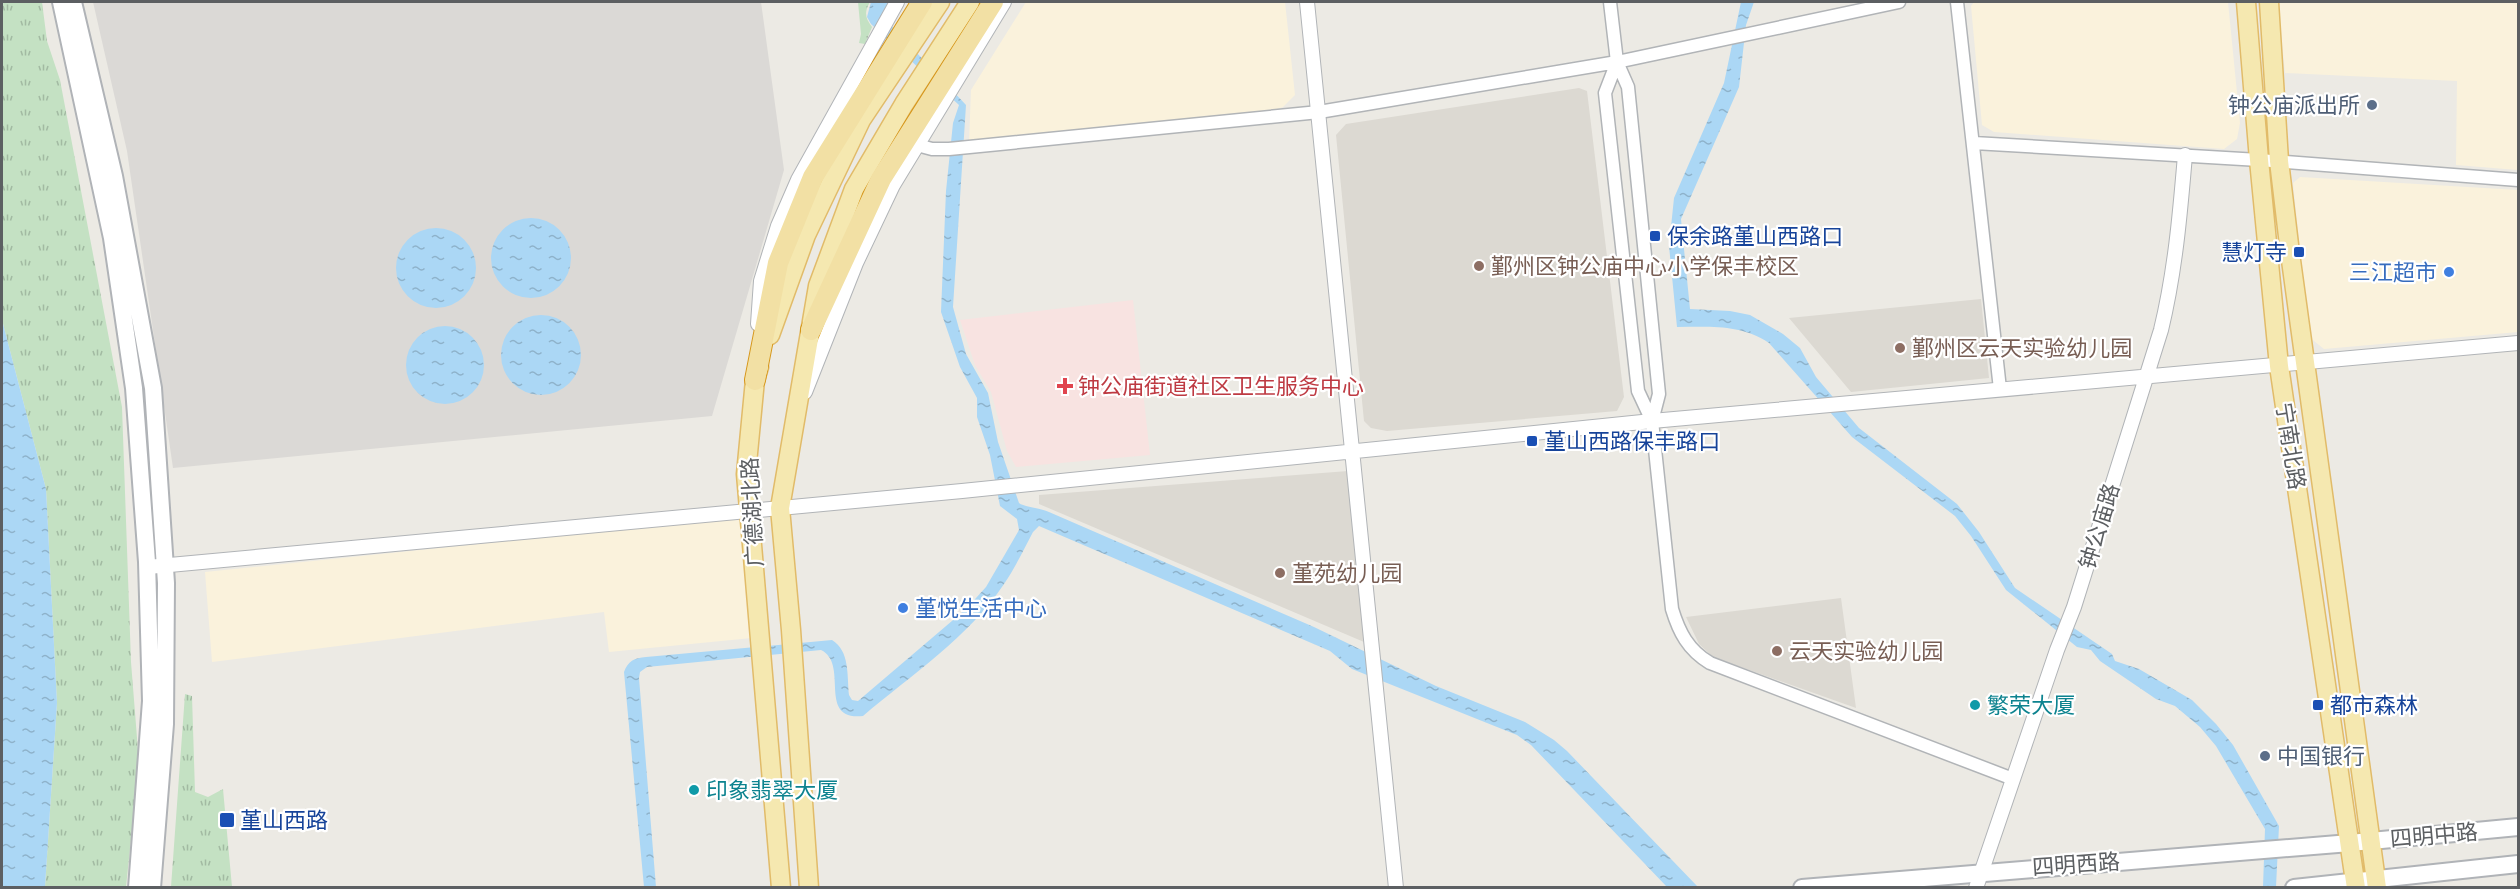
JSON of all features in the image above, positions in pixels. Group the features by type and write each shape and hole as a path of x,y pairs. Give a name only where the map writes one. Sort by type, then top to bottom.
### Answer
{"highway":[{"path":"755,380 778,263 813,177 881,64 922,2"},
{"path":"810,330 881,179 993,2"}],"main road":[{"path":"61,2 112,238 130,352 147,567 152,701 137,888"},
{"path":"73,2 116,186 153,388 165,565 165,724 152,888"},
{"name":"广德湖北路","path":"780,888 746,474 755,380 806,235 861,120 940,2"},
{"name":"广德湖北路","path":"809,888 780,508 810,330 818,286 854,189 904,104 970,2"},
{"name":"宁南北路","path":"2247,2 2259,160 2279,366 2356,884"},
{"name":"宁南北路","path":"2269,2 2279,161 2304,364 2372,841 2376,883"},
{"name":"四明中路","path":"2350,843 2518,827"},
{"name":"四明西路","path":"1802,888 1979,879 2350,843"},
{"name":"四明中路","path":"2356,884 2518,864"},
{"path":"2294,888 2356,884"}],"street":[{"path":"755,380 761,281 778,226 798,180 897,2"},
{"path":"797,413 856,263 893,185 1004,2"},
{"path":"1307,2 1396,888"},
{"path":"1611,2 1617,62 1628,87 1659,394 1652,421"},
{"path":"917,144 932,149 949,149 1319,112 1617,62 1899,2"},
{"path":"1957,2 2000,389"},
{"path":"1617,62 1605,93 1638,391 1652,421 1672,609 1678,630 1695,654 1710,663 2013,779"},
{"path":"1974,142 2279,161 2518,180"},
{"name":"钟公庙路","path":"1979,879 2057,650 2074,607 2161,330 2172,284 2185,155"},
{"path":"147,567 962,491 1652,421 2518,343"}],"shaded area":[{"path":"93,2 761,2 784,170 712,416 173,468 127,151"},
{"path":"1026,2 1285,2 1295,95 1283,107 1274,110 969,143 971,90"},
{"path":"1974,2 2228,2 2240,123 2237,139 2224,149 1994,132 1982,125 1971,6"},
{"path":"2278,2 2518,2 2518,170 2456,165 2457,81 2285,73"},
{"name":"鄞州区钟公庙中心小学保丰校区","path":"1579,88 1587,91 1624,397 1617,411 1387,431 1371,428 1364,421 1336,135 1346,124"},
{"path":"2300,177 2518,190 2518,332 2324,349 2309,337 2293,183"},
{"name":"鄞州区云天实验幼儿园","path":"1981,299 1989,378 1851,392 1789,318"},
{"name":"钟公庙街道社区卫生服务中心","path":"1133,300 1150,455 1016,467 1007,451 991,392 975,365 960,320"},
{"name":"堇苑幼儿园","path":"1348,471 1364,642 1039,504 1039,495"},
{"path":"743,517 752,638 609,652 604,612 212,662 205,572"},
{"name":"云天实验幼儿园","path":"1841,598 1856,708 1713,657 1699,644 1686,617"}],"green space":[{"path":"2,2 42,2 47,41 60,80 122,407 131,662 139,763 126,887 45,887 57,703 46,489 2,320"},
{"path":"858,2 870,2 866,15 872,27 865,44 859,43 861,34"},
{"path":"185,694 192,696 195,792 208,797 223,789 232,887 171,887"}],"water":[{"path":"871,2 891,2 884,18 966,105 953,307 966,354 988,393 998,442 1019,503 1049,512 1314,627 1436,686 1525,722 1567,751 1698,887 1667,887 1531,745 1517,735 1352,669 1330,651 1039,526 1033,532 1004,584 974,621 957,638 863,716 849,715 841,710 837,701 833,667 829,657 821,650 647,667 640,672 656,887 644,887 624,672 627,665 635,659 646,657 832,640 842,650 845,657 849,695 852,700 858,701 966,609 986,587 1019,530 1017,519 1000,506 990,455 977,417 977,398 960,367 941,312 946,191 953,123 959,105 871,24 867,17"},
{"path":"1741,2 1754,2 1746,25 1739,87 1681,219 1690,309 1730,311 1750,315 1783,334 1800,348 1816,377 1859,428 1957,504 1979,532 2015,588 2112,654 2115,661 2139,669 2192,700 2233,745 2279,826 2276,887 2263,887 2265,829 2216,746 2200,727 2175,706 2156,699 2100,661 2091,650 2077,647 2006,590 1971,536 1955,516 1852,437 1769,343 1747,332 1725,328 1677,327 1669,246 1674,198 1724,83"},
{"path":"531,218 546,221 559,230 568,243 571,258 568,273 559,286 546,295 531,298 516,295 503,286 494,273 491,258 494,243 503,230 516,221"},
{"path":"436,228 451,231 464,240 473,253 476,268 473,283 464,296 451,305 436,308 421,305 408,296 399,283 396,268 399,253 408,240 421,231"},
{"path":"541,315 556,318 569,327 578,340 581,355 578,370 569,383 556,392 541,395 526,392 513,383 504,370 501,355 504,340 513,327 526,318"},
{"path":"2,320 46,489 57,703 45,887 2,887"},
{"path":"437,326 453,326 467,332 478,343 484,357 484,373 478,387 467,398 453,404 437,404 423,398 412,387 406,373 406,357 412,343 423,332"}],"place":[{"name":"钟公庙派出所","path":"2372,105"},
{"name":"保余路堇山西路口","path":"1655,236"},
{"name":"慧灯寺","path":"2299,252"},
{"name":"鄞州区钟公庙中心小学保丰校区","path":"1479,266"},
{"name":"三江超市","path":"2449,272"},
{"name":"鄞州区云天实验幼儿园","path":"1900,348"},
{"name":"钟公庙街道社区卫生服务中心","path":"1065,386"},
{"name":"堇山西路保丰路口","path":"1532,441"},
{"name":"堇苑幼儿园","path":"1280,573"},
{"name":"堇悦生活中心","path":"903,608"},
{"name":"云天实验幼儿园","path":"1777,651"},
{"name":"繁荣大厦","path":"1975,705"},
{"name":"都市森林","path":"2318,705"},
{"name":"中国银行","path":"2265,756"},
{"name":"印象翡翠大厦","path":"694,790"},
{"name":"堇山西路","path":"227,820"}]}
